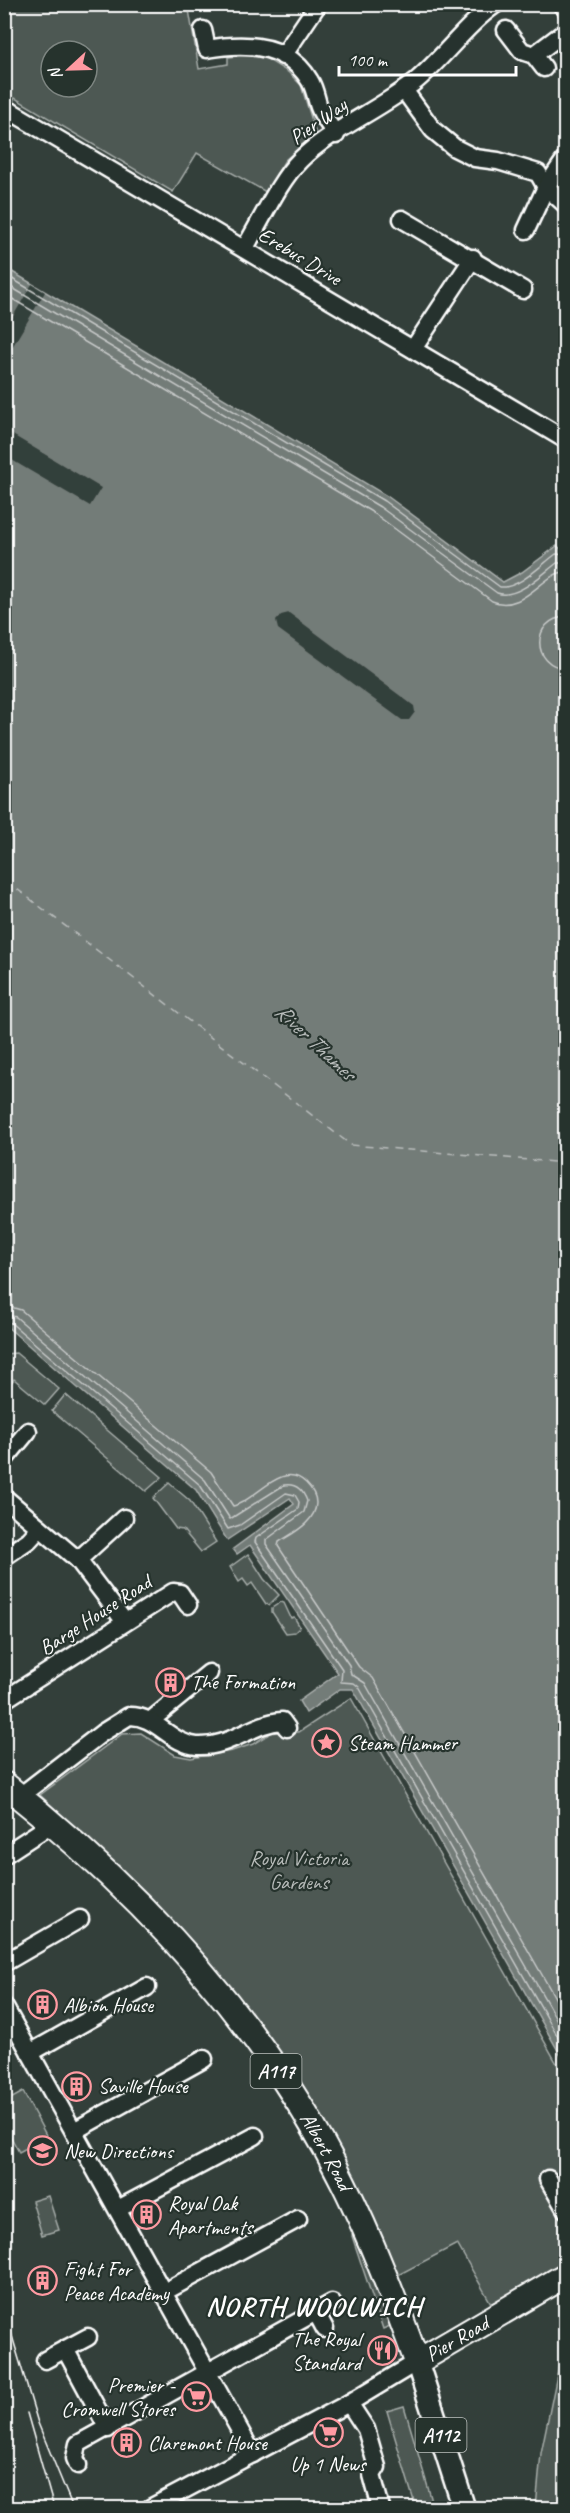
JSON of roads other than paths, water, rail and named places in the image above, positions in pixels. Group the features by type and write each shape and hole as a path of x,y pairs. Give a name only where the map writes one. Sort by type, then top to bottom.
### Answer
{"highway":[{"name":"Albert Road","path":"12,1790 109,1872 195,1965 256,2043 306,2115 342,2181 369,2237 417,2362"},
{"name":"Pier Road","path":"417,2362 566,2275"}],"main road":[{"name":"Albert Road","path":"417,2362 464,2508"}],"street":[{"path":"283,57 318,4"},
{"path":"561,4 566,9"},
{"name":"Pier Way","path":"244,249 295,165 404,90 492,6"},
{"path":"203,30 207,49 256,44 301,69 311,82 325,120 336,135"},
{"path":"506,30 522,51 539,62 566,31"},
{"path":"404,90 433,130 455,148 475,158 538,173 546,187 566,205"},
{"name":"Erebus Drive","path":"12,112 566,440"},
{"path":"526,230 546,187 566,158"},
{"path":"402,219 473,258 523,290"},
{"path":"413,349 473,258"},
{"path":"4,1460 28,1431"},
{"path":"4,1497 78,1560 125,1622"},
{"path":"78,1560 124,1518"},
{"path":"4,1557 29,1540 40,1528"},
{"name":"Barge House Road","path":"4,1700 173,1592 186,1594"},
{"path":"150,1721 209,1673"},
{"path":"12,1790 120,1720 133,1716 150,1721 176,1739 198,1746 228,1742 272,1722 282,1721 286,1728"},
{"path":"4,1855 53,1823"},
{"path":"4,1963 80,1919"},
{"path":"30,2053 147,1987"},
{"path":"4,2006 253,2454"},
{"path":"75,2131 204,2059"},
{"path":"118,2209 255,2136"},
{"path":"548,2179 566,2210"},
{"path":"165,2292 298,2219"},
{"path":"78,2465 75,2458 78,2444 332,2303"},
{"path":"316,2312 325,2329"},
{"path":"45,2360 88,2337"},
{"path":"65,2349 108,2429"},
{"name":"Pier Road","path":"150,2508 176,2503 253,2454 349,2403 417,2362"},
{"path":"349,2403 366,2429 377,2467 372,2475 381,2508"}],"water":[{"name":"River Thames","path":"4,267 387,496 503,582 522,572 557,546 565,552 565,636 561,643 566,648 565,2063 353,1689 340,1689 306,1713 299,1701 338,1673 250,1545 237,1554 233,1549 294,1504 290,1498 227,1540 196,1490 5,1325"}],"tram line":[{"path":"4,2309 38,2423 73,2508"},
{"path":"27,2413 54,2508"}],"place":[{"name":"The Formation","path":"170,1682"},
{"name":"Steam Hammer","path":"327,1743"},
{"name":"Albion House","path":"42,2005"},
{"name":"Saville House","path":"77,2086"},
{"name":"New Directions","path":"43,2151"},
{"name":"Royal Oak Apartments","path":"147,2215"},
{"name":"Fight For Peace Academy","path":"43,2281"},
{"name":"The Royal Standard","path":"382,2351"},
{"name":"Premier - Cromwell Stores","path":"196,2397"},
{"name":"Up 1 News","path":"328,2433"},
{"name":"Claremont House","path":"127,2443"}],"district":[{"name":"NORTH WOOLWICH","path":"314,2306"}],"park label":[{"name":"Royal Victoria Gardens","path":"299,1870"}]}
